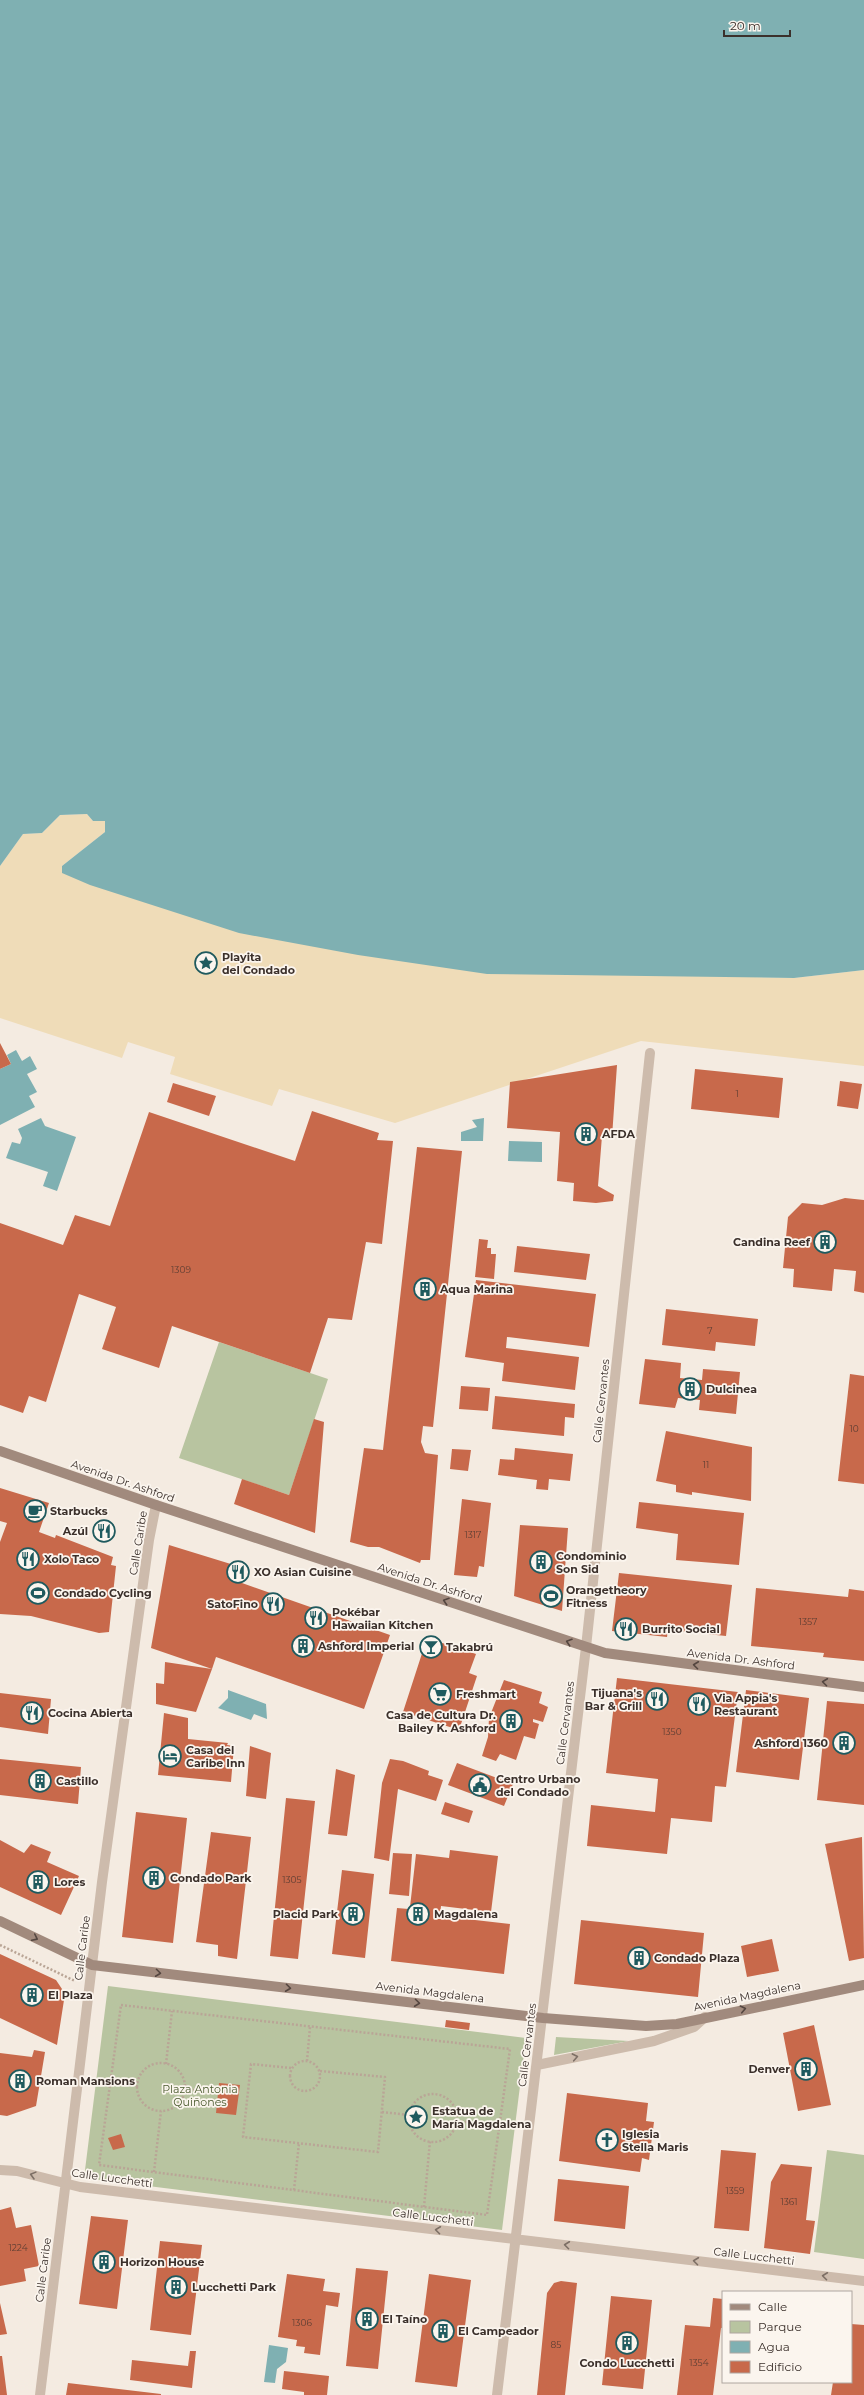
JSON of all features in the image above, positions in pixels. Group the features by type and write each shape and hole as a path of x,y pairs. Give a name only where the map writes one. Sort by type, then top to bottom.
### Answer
{"street":[{"name":"Calle Cervantes","path":"496,2395 543,2018 586,1647 650,1053"},
{"name":"Avenida Dr. Ashford","path":"0,1451 156,1505 605,1653 864,1687"},
{"name":"Calle Caribe","path":"40,2395 92,1965 149,1540 156,1505"},
{"name":"Avenida Magdalena","path":"0,1921 92,1965 543,2018 646,2026 677,2024 864,1985"},
{"path":"537,2065 654,2041 694,2027 705,2017"},
{"name":"Calle Lucchetti","path":"0,2170 17,2171 80,2187 864,2281"}],"path":[{"path":"0,1945 76,1982"},
{"path":"121,2005 310,2027 510,2049 487,2215 99,2165 121,2005"},
{"path":"166,2064 172,2011"},
{"path":"307,2061 310,2027"},
{"path":"291,2068 251,2064 243,2136 378,2152 385,2077 320,2071 314,2064 307,2061 300,2061 291,2068 289,2076 292,2085 305,2091 318,2084 320,2071"},
{"path":"155,2064 166,2064 181,2073 185,2090 177,2104 172,2108 161,2111 145,2105 138,2095 137,2084 145,2069 155,2064"},
{"path":"110,2081 137,2084"},
{"path":"185,2090 217,2094"},
{"path":"433,2094 444,2096 452,2104 457,2121 449,2136 438,2141 430,2141 421,2139 413,2131 408,2115 416,2100 433,2094"},
{"path":"154,2172 161,2111"},
{"path":"382,2112 408,2115"},
{"path":"457,2121 500,2125"},
{"path":"424,2207 430,2141"},
{"path":"294,2191 299,2143"}],"green space":[{"path":"219,1342 328,1379 289,1495 179,1458"},
{"name":"Plaza Antonia Quiñones","path":"108,1986 526,2038 502,2230 84,2178"},
{"path":"556,2037 629,2041 554,2055"},
{"path":"827,2150 864,2155 864,2259 814,2252"}],"sand":[{"name":"Playita del Condado","path":"87,814 93,821 105,821 105,832 62,866 669,975 794,978 864,970 864,1066 641,1041 395,1123 279,1089 272,1106 170,1074 175,1057 128,1042 122,1058 0,1018 0,866 23,834 42,833 60,815"}],"water":[{"path":"0,0 864,0 864,970 794,978 487,974 358,955 239,933 90,885 62,873 62,866 105,832 105,821 93,821 87,814 60,815 42,833 23,834 0,866"},
{"path":"16,1050 22,1061 30,1056 37,1069 27,1074 37,1092 29,1096 35,1107 0,1125 0,1069 11,1064 7,1055"},
{"path":"41,1118 45,1126 76,1137 57,1191 43,1186 48,1172 6,1158 12,1142 20,1144 22,1138 18,1129"},
{"path":"484,1118 483,1141 461,1141 461,1132 477,1127 472,1120"},
{"path":"509,1141 542,1142 542,1162 508,1161"},
{"path":"228,1690 266,1704 267,1719 254,1714 251,1720 218,1708 228,1698"},
{"path":"269,2345 288,2348 286,2362 277,2369 275,2383 264,2382"}],"building":[{"path":"0,1043 11,1064 0,1069"},
{"name":"AFDA","path":"617,1065 612,1137 602,1136 598,1186 614,1195 613,1201 596,1203 573,1201 574,1183 557,1181 560,1132 507,1128 510,1082"},
{"path":"695,1069 783,1078 779,1118 691,1109"},
{"path":"840,1081 862,1084 858,1109 837,1106"},
{"path":"173,1083 216,1096 209,1116 167,1102"},
{"path":"312,1111 379,1133 377,1140 393,1141 382,1244 366,1242 352,1320 328,1318 310,1373 172,1326 159,1368 102,1349 116,1307 79,1294 46,1402 29,1396 23,1413 0,1405 0,1223 63,1245 75,1215 110,1226 149,1112 295,1161"},
{"name":"Aqua Marina","path":"417,1147 462,1151 433,1427 423,1426 421,1442 425,1453 438,1455 430,1560 421,1560 420,1563 379,1547 368,1547 350,1542 364,1448 383,1450"},
{"name":"Candina Reef","path":"845,1198 864,1200 864,1293 854,1291 856,1271 834,1269 832,1291 793,1287 794,1269 783,1268 788,1217 802,1203 822,1205"},
{"path":"479,1239 488,1240 487,1248 491,1248 491,1254 496,1254 494,1279 475,1277"},
{"path":"517,1246 590,1254 586,1280 514,1272"},
{"path":"476,1280 596,1294 589,1347 507,1337 506,1348 579,1357 575,1390 502,1381 504,1363 465,1357"},
{"path":"666,1309 758,1319 755,1346 716,1342 715,1351 662,1345"},
{"name":"Dulcinea","path":"645,1359 681,1363 680,1378 702,1380 703,1369 740,1372 736,1414 699,1410 700,1400 678,1398 675,1408 639,1404"},
{"path":"850,1374 864,1376 864,1484 838,1481"},
{"path":"461,1386 490,1388 488,1411 459,1409"},
{"path":"495,1396 575,1404 574,1418 565,1417 564,1436 492,1429"},
{"path":"314,1419 324,1422 315,1533 234,1504 242,1479 289,1495"},
{"path":"666,1431 752,1447 751,1501 692,1492 692,1495 676,1492 676,1485 656,1481"},
{"path":"515,1448 573,1454 570,1481 549,1479 548,1490 536,1489 537,1480 498,1475 500,1459 514,1460"},
{"path":"452,1449 471,1450 468,1471 450,1469"},
{"path":"0,1488 49,1503 39,1532 55,1538 56,1535 113,1557 111,1565 116,1566 109,1632 99,1633 31,1616 0,1614 0,1542 7,1523 0,1521"},
{"path":"462,1499 491,1503 484,1567 479,1566 477,1577 454,1575"},
{"path":"639,1502 744,1513 739,1565 676,1560 678,1534 636,1528"},
{"name":"Condominio Son Sid","path":"520,1525 568,1528 562,1611 514,1596"},
{"name":"Ashford Imperial","path":"169,1545 247,1569 242,1583 390,1635 364,1709 216,1657 212,1669 151,1648"},
{"path":"619,1573 732,1585 726,1636 668,1630 667,1637 612,1631"},
{"path":"756,1588 848,1597 849,1589 864,1591 864,1661 823,1657 824,1653 751,1646"},
{"name":"Freshmart","path":"427,1638 476,1654 469,1673 477,1676 459,1730 403,1712"},
{"path":"165,1662 212,1669 196,1712 156,1704 156,1683 164,1684"},
{"path":"617,1678 738,1692 726,1787 715,1786 712,1822 671,1818 667,1854 587,1846 591,1805 655,1812 658,1779 606,1773"},
{"name":"Casa de Cultura Dr. Bailey K. Ashford","path":"504,1680 542,1692 539,1703 548,1707 543,1722 533,1719 533,1722 539,1724 535,1739 524,1736 516,1760 500,1754 496,1761 482,1756 488,1737 489,1718"},
{"path":"746,1690 809,1698 799,1780 736,1772"},
{"path":"0,1693 51,1699 48,1734 0,1727"},
{"name":"Ashford 1360","path":"827,1701 864,1704 864,1805 817,1800"},
{"path":"164,1713 188,1718 188,1739 228,1743 227,1745 234,1746 231,1782 158,1775"},
{"path":"250,1746 271,1753 266,1799 246,1796"},
{"name":"Castillo","path":"0,1759 81,1767 78,1804 0,1795"},
{"path":"390,1759 403,1761 429,1771 428,1775 443,1780 436,1801 398,1789 389,1861 374,1858 382,1783"},
{"name":"Centro Urbano del Condado","path":"457,1763 513,1784 504,1806 448,1785"},
{"path":"336,1769 355,1775 347,1836 328,1834"},
{"path":"286,1798 315,1801 298,1959 270,1956"},
{"path":"445,1802 473,1811 469,1823 441,1814"},
{"name":"Condado Park","path":"136,1812 187,1818 173,1943 122,1937"},
{"path":"211,1832 251,1837 237,1959 218,1956 218,1945 196,1942"},
{"path":"862,1837 864,1958 849,1961 825,1844"},
{"name":"Lores","path":"0,1840 24,1853 31,1844 51,1852 47,1862 79,1876 61,1915 0,1887"},
{"name":"Magdalena","path":"450,1850 498,1856 491,1912 441,1906 440,1916 510,1924 504,1974 391,1961 397,1908 420,1910 420,1908 410,1907 416,1854 449,1858"},
{"path":"393,1853 412,1854 409,1896 389,1894"},
{"name":"Placid Park","path":"342,1870 374,1874 365,1958 332,1954"},
{"name":"Condado Plaza","path":"581,1920 704,1933 698,1997 574,1984"},
{"path":"772,1939 779,1971 747,1977 741,1946"},
{"name":"El Plaza","path":"0,1954 56,1980 62,1989 64,2000 57,2045 0,2018"},
{"path":"446,2020 470,2023 469,2030 445,2027"},
{"name":"Denver","path":"814,2025 831,2105 798,2111 783,2033"},
{"name":"Roman Mansions","path":"34,2050 45,2052 36,2106 7,2116 0,2115 0,2053 32,2057"},
{"path":"219,2083 240,2085 236,2115 216,2113"},
{"name":"Iglesia Stella Maris","path":"567,2093 648,2103 646,2121 654,2122 649,2160 642,2158 640,2172 559,2161"},
{"path":"121,2134 125,2147 113,2150 108,2138"},
{"path":"721,2150 756,2153 749,2231 714,2228"},
{"path":"781,2164 812,2167 806,2220 815,2221 810,2254 764,2248 771,2182"},
{"path":"558,2179 629,2186 625,2229 554,2221"},
{"path":"11,2207 16,2228 31,2225 39,2266 24,2269 26,2281 0,2286 0,2210"},
{"name":"Horizon House","path":"91,2216 128,2220 117,2309 79,2304"},
{"name":"Lucchetti Park","path":"160,2241 202,2245 191,2335 150,2330"},
{"name":"El Taíno","path":"356,2268 388,2271 378,2369 346,2366"},
{"path":"287,2274 325,2279 323,2291 340,2293 338,2307 326,2305 320,2355 304,2353 305,2347 296,2346 297,2340 278,2337"},
{"name":"El Campeador","path":"429,2274 471,2280 457,2387 415,2382"},
{"path":"561,2281 577,2283 565,2395 537,2395 547,2293 554,2283"},
{"name":"Condo Lucchetti","path":"611,2296 652,2300 643,2389 602,2385"},
{"path":"713,2298 722,2299 722,2328 713,2395 677,2395 685,2325 710,2327"},
{"path":"0,2303 7,2334 0,2335"},
{"path":"852,2324 864,2325 864,2395 831,2395 833,2383 852,2383"},
{"path":"190,2351 196,2351 192,2388 130,2380 132,2360 188,2366"},
{"path":"0,2356 2,2356 7,2395 0,2395"},
{"path":"284,2371 329,2376 327,2395 304,2395 304,2392 282,2389"},
{"path":"68,2383 161,2394 161,2395 66,2395"}],"place":[{"name":"Playita del Condado","path":"206,963"},
{"name":"AFDA","path":"586,1134"},
{"name":"Candina Reef","path":"825,1242"},
{"name":"Aqua Marina","path":"425,1289"},
{"name":"Dulcinea","path":"690,1389"},
{"name":"Starbucks","path":"35,1511"},
{"name":"Azúl","path":"104,1531"},
{"name":"Xolo Taco","path":"28,1559"},
{"name":"Condominio Son Sid","path":"541,1562"},
{"name":"XO Asian Cuisine","path":"238,1572"},
{"name":"Condado Cycling","path":"38,1593"},
{"name":"Orangetheory Fitness","path":"551,1596"},
{"name":"SatoFino","path":"273,1604"},
{"name":"Pokébar Hawaiian Kitchen","path":"316,1618"},
{"name":"Burrito Social","path":"626,1629"},
{"name":"Ashford Imperial","path":"303,1646"},
{"name":"Takabrú","path":"431,1647"},
{"name":"Freshmart","path":"440,1694"},
{"name":"Tijuana's Bar & Grill","path":"657,1699"},
{"name":"Via Appia's Restaurant","path":"699,1704"},
{"name":"Cocina Abierta","path":"32,1713"},
{"name":"Casa de Cultura Dr. Bailey K. Ashford","path":"511,1721"},
{"name":"Ashford 1360","path":"844,1743"},
{"name":"Casa del Caribe Inn","path":"170,1756"},
{"name":"Castillo","path":"40,1781"},
{"name":"Centro Urbano del Condado","path":"480,1785"},
{"name":"Condado Park","path":"154,1878"},
{"name":"Lores","path":"38,1882"},
{"name":"Placid Park","path":"353,1914"},
{"name":"Magdalena","path":"418,1914"},
{"name":"Condado Plaza","path":"639,1958"},
{"name":"El Plaza","path":"32,1995"},
{"name":"Denver","path":"806,2069"},
{"name":"Roman Mansions","path":"20,2081"},
{"name":"Estatua de María Magdalena","path":"416,2117"},
{"name":"Iglesia Stella Maris","path":"607,2140"},
{"name":"Horizon House","path":"104,2262"},
{"name":"Lucchetti Park","path":"176,2287"},
{"name":"El Taíno","path":"367,2319"},
{"name":"El Campeador","path":"443,2331"},
{"name":"Condo Lucchetti","path":"627,2343"}]}
